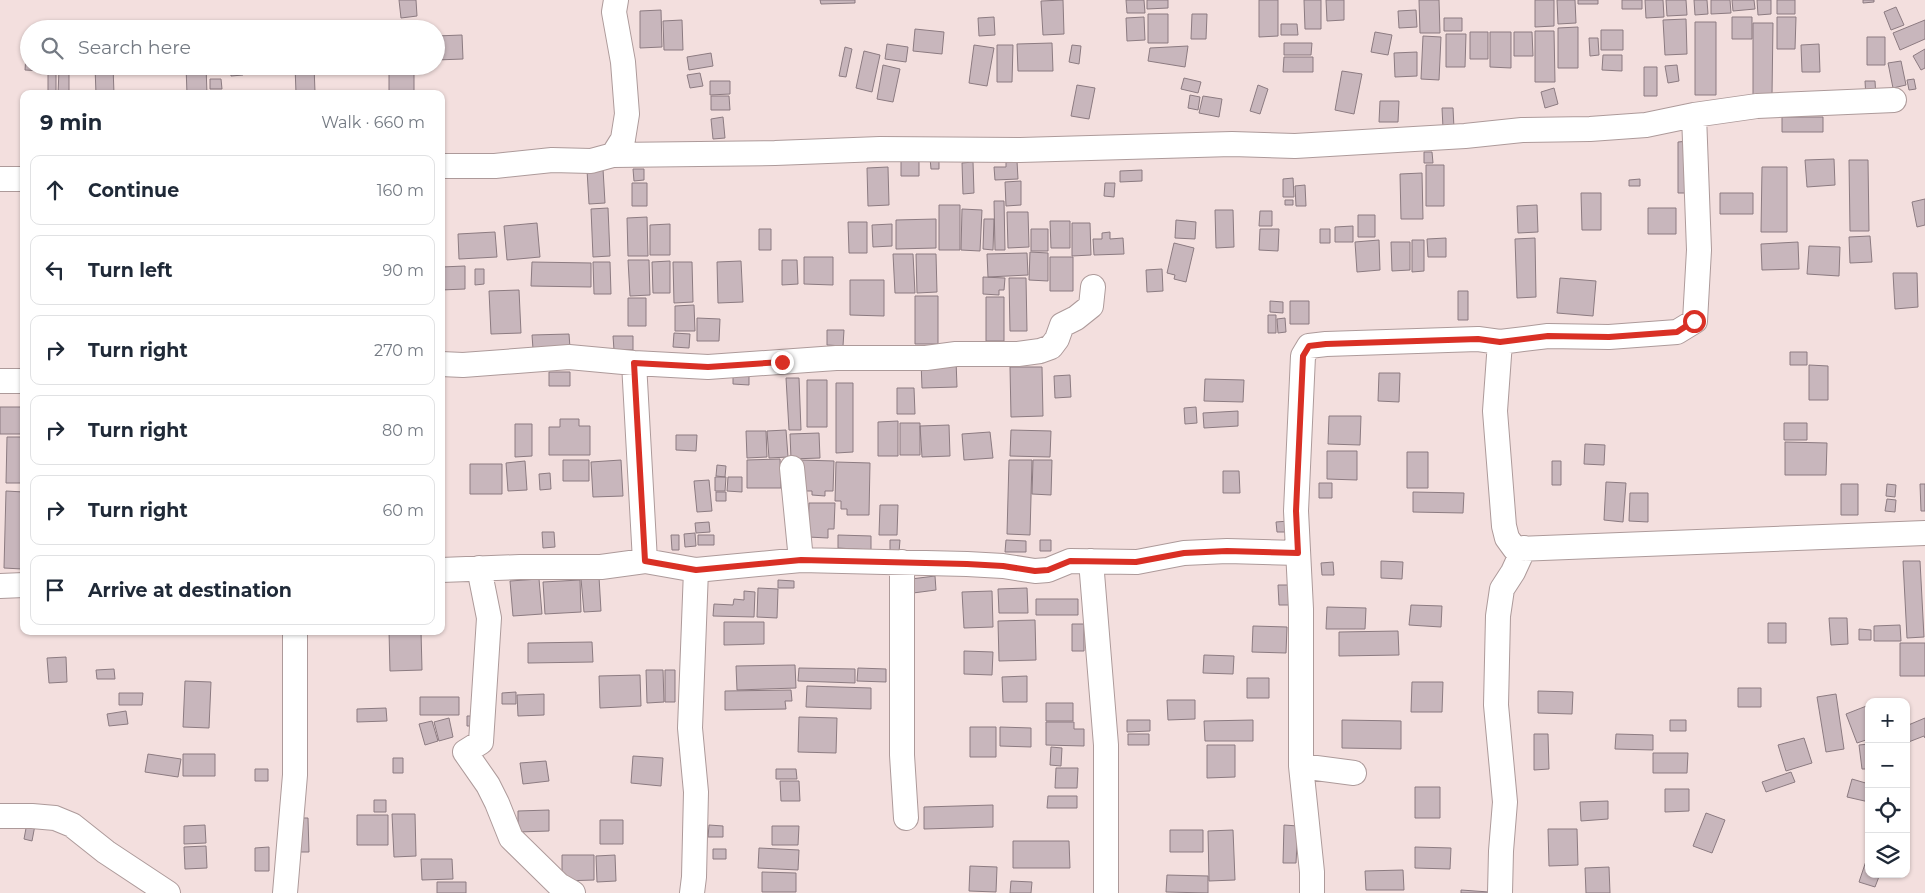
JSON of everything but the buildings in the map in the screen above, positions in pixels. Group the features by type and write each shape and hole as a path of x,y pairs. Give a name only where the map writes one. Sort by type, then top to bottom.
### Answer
{"street":[{"path":"613,154 622,139 627,114 622,62 614,12 616,0"},
{"path":"445,166 495,166 552,160 591,161 613,154 775,153 880,149 1020,150 1232,144 1295,146 1466,136 1522,130 1618,127 1757,106 1894,100"},
{"path":"1312,893 1312,872 1301,766 1301,609 1296,511 1303,356 1309,346 1326,344 1478,339 1500,342 1548,336 1609,337 1677,332 1694,321 1699,250 1694,115"},
{"path":"0,179 20,179"},
{"path":"445,364 463,365 569,357 708,367 836,358 926,358 956,354 1018,354 1040,351 1051,347 1062,325 1076,318 1091,306 1093,288"},
{"path":"1500,342 1495,411 1504,526 1507,538 1515,549 1925,533"},
{"path":"634,363 645,561"},
{"path":"0,381 20,381"},
{"path":"792,468 801,560"},
{"path":"1500,893 1505,802 1496,705 1498,616 1502,590 1524,548"},
{"path":"445,570 602,567 645,561 696,570 801,560 1003,566 1035,571 1048,570 1070,561 1136,562 1184,553 1227,551 1298,553"},
{"path":"1091,561 1106,745 1106,893"},
{"path":"902,562 902,755 906,818"},
{"path":"479,568 489,618 481,742 465,752 488,785 498,804 511,838 559,884 573,893"},
{"path":"692,893 696,792 690,728 696,570"},
{"path":"0,586 20,585"},
{"path":"285,893 295,775 295,635"},
{"path":"1301,766 1354,773"},
{"path":"0,816 55,818 72,825 106,852 168,893"}],"route":[{"path":"782,362 708,367 634,363 645,561 696,570 801,560 967,564 1003,566 1035,571 1048,570 1070,561 1136,562 1184,553 1227,551 1298,553 1296,511 1303,356 1309,346 1478,339 1500,342 1548,336 1609,337 1677,332 1694,321"}]}
